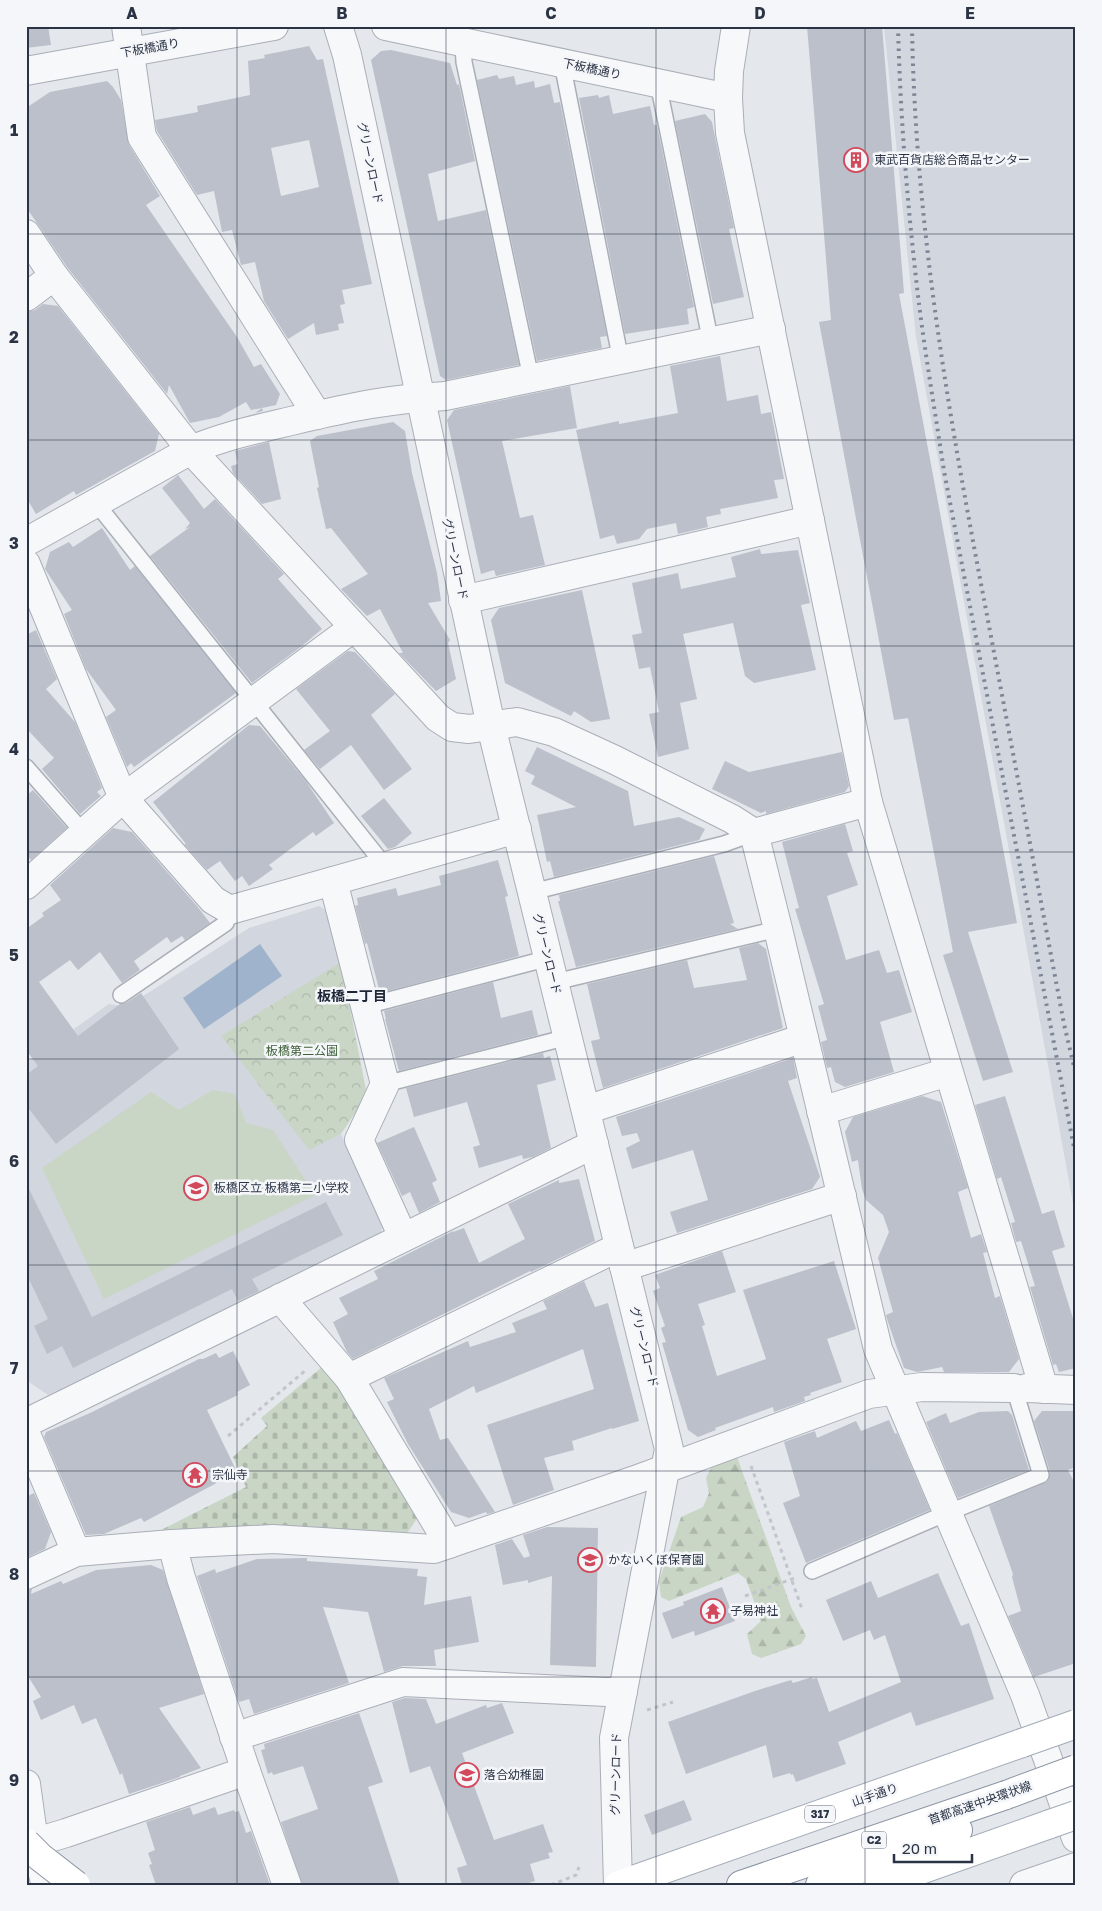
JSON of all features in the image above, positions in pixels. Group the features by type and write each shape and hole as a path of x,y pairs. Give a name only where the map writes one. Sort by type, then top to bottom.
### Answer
{"main road":[{"name":"山手通り","path":"618,1885 1076,1724"},
{"name":"首都高速中央環状線","path":"772,1885 1008,1802 1076,1769"},
{"name":"首都高速中央環状線","path":"741,1885 1008,1802 1076,1784"},
{"path":"793,1885 1008,1802"},
{"path":"820,1885 1008,1802"},
{"path":"878,1885 1076,1815"},
{"path":"28,1846 62,1885"},
{"path":"28,1846 76,1885"}],"street":[{"name":"下板橋通り","path":"26,71 128,39 274,26"},
{"name":"グリーンロード","path":"338,26 347,55 491,726 669,1449 614,1738 618,1885"},
{"name":"下板橋通り","path":"386,26 418,29 463,42 728,98"},
{"path":"736,26 729,71 730,133 868,802 1044,1388"},
{"path":"128,39 142,138 317,415"},
{"path":"26,234 54,276 191,450 353,628 438,718 452,727 469,729 517,722 554,732 632,768 732,819 754,833 878,1349 1025,1695 1076,1838"},
{"path":"26,297 54,276"},
{"path":"26,542 191,450 224,437 317,415 395,400 446,396 711,343 771,329"},
{"path":"463,600 810,520"},
{"path":"26,564 123,798 213,900 230,910 517,828"},
{"path":"26,885 123,798 353,628"},
{"path":"754,833 868,802"},
{"path":"333,881 385,1084 359,1140 403,1237"},
{"path":"586,1110 804,1038"},
{"path":"821,1111 948,1072"},
{"path":"26,1423 594,1144"},
{"path":"349,1378 622,1257 842,1196"},
{"path":"280,1298 349,1378 449,1544"},
{"path":"26,1575 76,1552 172,1544 273,1539 434,1549 870,1394 922,1387 1076,1390"},
{"path":"26,1434 76,1552"},
{"path":"172,1544 181,1578 234,1737 288,1885"},
{"path":"234,1737 403,1682 607,1692 623,1691"},
{"path":"28,1846 246,1771"},
{"path":"26,1784 28,1846 46,1885"},
{"path":"1024,1885 1076,1867"}],"lane":[{"path":"463,42 464,62 531,378"},
{"path":"562,63 621,361"},
{"path":"658,83 711,343"},
{"path":"96,503 385,866"},
{"path":"26,767 84,833"},
{"path":"532,892 724,844 754,833"},
{"path":"121,996 226,923 230,910"},
{"path":"366,1006 778,929"},
{"path":"385,1084 568,1037"},
{"path":"812,1571 1041,1475 1014,1388"}],"path":[{"path":"228,1436 311,1367"},
{"path":"748,1457 802,1609"},
{"path":"745,1596 785,1582"},
{"path":"644,1712 673,1702"},
{"path":"551,1885 576,1875 579,1867"}],"shaded area":[{"path":"884,26 1076,26 1076,1220 916,337"},
{"name":"板橋区立 板橋第二小学校","path":"319,906 329,912 341,962 309,1149 341,1134 383,1226 380,1234 51,1397 26,1380 26,1063 109,1004 126,1007 249,928"}],"green space":[{"name":"板橋第二公園","path":"341,962 367,1095 341,1134 309,1150 221,1036"},
{"path":"213,1090 235,1094 246,1123 273,1130 315,1195 104,1299 42,1168 151,1092 179,1110"},
{"path":"322,1367 342,1390 418,1517 406,1535 155,1533 246,1487 233,1457 267,1426 261,1418"},
{"path":"737,1457 791,1607 806,1636 801,1644 761,1658 752,1654 747,1634 761,1621 746,1579 738,1573 669,1601 661,1597 659,1581 681,1517 703,1507 709,1493 706,1478 713,1464"}],"water":[{"path":"260,944 282,976 204,1029 183,998"}],"building":[{"path":"26,26 48,26 51,45 26,48"},
{"path":"807,26 882,26 904,293 899,294 1017,923 968,932 1013,1072 983,1081 943,955 953,952 908,718 894,720 819,322 831,320"},
{"path":"309,46 317,60 323,59 372,284 342,290 345,304 340,305 344,323 338,324 339,330 316,335 314,323 288,339 264,301 255,262 241,265 232,230 222,232 214,191 197,195 157,131 155,120 198,112 197,106 250,95 248,61 265,58 264,55","holes":["309,140 319,187 281,196 271,148"]},
{"path":"391,50 450,63 457,85 459,84 475,161 428,174 438,221 486,210 519,365 446,380 440,376 371,60 381,51"},
{"path":"497,75 499,79 514,76 516,85 534,81 535,88 550,84 554,103 560,102 607,336 600,337 602,348 537,361 477,80"},
{"path":"107,81 121,100 129,145 160,196 146,205 237,337 254,367 261,364 280,394 276,405 251,410 246,402 219,417 190,423 169,385 167,394 67,267 26,207 26,108 50,92"},
{"path":"598,95 599,98 609,95 613,114 650,106 654,125 657,125 694,307 687,309 689,324 625,334 579,98"},
{"path":"705,114 712,122 734,228 729,229 744,297 713,304 675,121"},
{"path":"43,304 58,306 159,434 155,451 76,495 74,491 36,514 26,497 26,312 35,310"},
{"path":"720,356 727,401 758,395 761,414 771,412 784,479 774,480 778,498 720,509 721,514 706,517 708,527 678,534 676,523 647,529 639,539 617,544 614,535 600,539 576,430 619,421 619,424 678,413 670,366"},
{"path":"570,386 577,428 502,441 520,518 533,515 545,565 496,576 494,570 481,574 447,420 454,410"},
{"path":"393,422 405,431 412,473 437,573 441,601 428,603 450,640 448,643 456,679 436,691 399,653 403,653 380,609 367,616 341,589 368,574 331,528 326,529 317,488 319,487 310,441 317,436"},
{"path":"269,442 281,499 262,504 233,473 231,466 238,464 235,451"},
{"path":"178,475 204,509 215,499 284,574 278,579 322,629 252,683 150,556 190,527 185,529 190,523 162,488"},
{"path":"102,528 130,570 135,566 236,693 134,767 131,763 127,767 106,717 116,710 86,669 64,614 72,610 45,569 50,552 69,542 73,547"},
{"path":"760,549 761,554 798,550 810,603 801,605 816,670 754,683 745,676 733,623 683,634 697,699 680,703 689,749 658,757 649,714 659,712 650,667 639,669 632,635 642,633 632,583 678,573 681,589 736,577 731,557"},
{"path":"582,590 610,719 591,722 574,711 571,716 505,683 491,620 499,608"},
{"path":"36,630 57,679 46,689 75,722 102,788 97,792 101,796 80,814 42,769 54,758 26,728 26,635"},
{"path":"348,651 355,652 395,694 371,715 412,769 384,790 351,745 320,769 304,750 330,731 296,689"},
{"path":"249,725 260,726 305,780 334,823 316,836 313,832 269,865 273,869 249,886 242,876 235,881 220,861 207,870 184,844 186,844 153,802"},
{"path":"537,747 628,791 634,826 679,817 705,829 699,840 554,877 550,861 547,862 537,815 576,807 531,784 535,776 525,771"},
{"path":"842,752 849,786 845,792 766,814 766,811 761,813 712,789 725,761 749,772"},
{"path":"33,790 67,828 31,860 26,854 26,796"},
{"path":"384,798 412,833 395,847 388,849 361,816"},
{"path":"845,824 853,851 847,853 858,885 827,896 846,960 879,950 887,973 899,970 912,1012 880,1022 894,1072 845,1087 835,1082 831,1067 827,1068 821,1042 827,1040 818,1006 824,1004 795,909 799,908 782,842"},
{"path":"113,828 132,832 210,923 185,940 182,936 171,943 167,937 134,961 140,970 122,983 100,952 78,970 70,960 39,982 78,1036 120,1004 126,1003 141,993 179,1049 56,1144 26,1105 26,1075 38,1066 26,1050 26,929 44,916 42,913 61,900 50,885"},
{"path":"714,856 734,923 730,924 738,929 576,967 558,901 560,901 559,895"},
{"path":"498,860 508,896 505,897 519,956 380,993 355,906 358,905 357,898 396,888 398,896 441,885 439,876"},
{"path":"758,943 766,949 783,1028 603,1088 591,1041 600,1039 587,984 687,960 694,988 747,980 739,948"},
{"path":"493,982 501,1018 532,1010 538,1035 399,1071 384,1011"},
{"path":"543,1053 544,1058 550,1056 556,1080 537,1085 551,1148 533,1157 523,1159 522,1155 479,1168 473,1147 480,1145 467,1102 414,1117 406,1088"},
{"path":"793,1058 797,1078 788,1081 820,1177 812,1189 677,1233 670,1212 708,1200 693,1150 632,1169 626,1148 640,1141 637,1133 622,1136 616,1117"},
{"path":"922,1096 941,1102 968,1188 958,1192 971,1238 981,1234 987,1252 983,1253 995,1298 1000,1296 1019,1359 1009,1372 944,1372 942,1367 917,1372 904,1368 888,1322 886,1315 893,1312 878,1258 889,1232 883,1215 866,1200 862,1189 858,1160 852,1162 845,1132 853,1117"},
{"path":"1005,1096 1042,1214 1054,1210 1065,1247 1052,1251 1076,1328 1076,1368 1059,1372 1056,1364 1053,1365 1030,1287 1035,1286 1021,1241 1016,1242 1011,1223 1015,1222 1001,1177 997,1179 975,1105"},
{"path":"414,1127 437,1180 432,1183 440,1202 419,1213 410,1192 402,1196 377,1143"},
{"path":"579,1179 595,1241 530,1271 353,1359 347,1352 333,1322 348,1314 339,1298 378,1279 374,1271 453,1231 464,1228 479,1263 525,1239 508,1204 559,1180 559,1183"},
{"path":"26,1183 92,1317 326,1202 343,1235 252,1279 259,1291 238,1301 232,1289 73,1368 62,1346 47,1354 34,1326 48,1319 26,1273"},
{"path":"722,1251 736,1292 698,1304 705,1325 702,1326 717,1376 766,1359 743,1290 834,1261 856,1329 827,1339 842,1382 810,1393 811,1395 804,1397 805,1401 774,1412 773,1407 715,1428 716,1430 698,1437 688,1430 662,1343 666,1342 661,1328 665,1326 653,1291 660,1288 655,1275"},
{"path":"584,1281 595,1307 608,1303 639,1421 572,1441 574,1450 544,1458 554,1490 513,1505 487,1425 594,1389 583,1349 476,1393 474,1386 429,1409 440,1440 448,1438 495,1512 487,1514 486,1512 469,1518 451,1512 408,1444 387,1402 394,1399 384,1378 468,1341 470,1347 516,1332 512,1323 547,1309 543,1301"},
{"path":"233,1351 250,1385 237,1392 238,1395 207,1410 237,1472 144,1522 141,1518 104,1534 86,1535 44,1437 46,1432 90,1413 199,1359 216,1353 219,1358"},
{"path":"1008,1411 1012,1415 1029,1470 958,1498 926,1422 946,1413 950,1423 979,1412"},
{"path":"1042,1411 1076,1411 1076,1467 1068,1470 1076,1486 1076,1663 1034,1677 1008,1616 1021,1611 1012,1577 1013,1574 989,1506 1048,1481 1050,1472 1034,1421"},
{"path":"889,1420 895,1434 897,1433 930,1510 806,1563 783,1503 800,1496 784,1442 815,1431 817,1438 856,1421 861,1431"},
{"path":"34,1493 51,1532 45,1549 26,1558 26,1497"},
{"path":"547,1527 598,1528 596,1667 550,1665 552,1576 528,1583 528,1580 503,1585 495,1545 512,1539 524,1558 530,1556 523,1535"},
{"path":"307,1558 307,1561 418,1569 417,1576 427,1577 424,1605 471,1596 479,1642 434,1650 436,1666 403,1666 384,1672 368,1612 323,1607 349,1683 254,1714 249,1699 239,1702 197,1576 215,1569 216,1573 257,1559"},
{"path":"151,1565 163,1570 204,1694 159,1708 201,1768 129,1794 122,1773 120,1775 96,1718 82,1724 74,1705 41,1720 33,1701 41,1697 26,1673 26,1596 29,1595 26,1594 26,1590 32,1589 31,1594 61,1581 63,1584 96,1570"},
{"path":"938,1573 961,1626 969,1623 994,1699 916,1726 911,1712 838,1742 846,1764 796,1782 793,1774 791,1775 790,1773 773,1778 766,1745 686,1774 668,1722 791,1680 793,1683 812,1677 812,1679 817,1678 829,1712 901,1682 885,1635 874,1640 870,1630 843,1641 826,1600 871,1581 878,1598"},
{"path":"722,1587 735,1621 695,1636 694,1631 672,1639 662,1613 684,1605 683,1602"},
{"path":"405,1698 426,1699 436,1724 486,1705 487,1708 502,1703 514,1733 462,1753 494,1840 543,1824 553,1852 548,1853 550,1858 530,1864 535,1881 522,1885 462,1885 457,1868 467,1865 430,1766 410,1773 392,1702"},
{"path":"359,1713 383,1782 368,1787 400,1885 302,1885 281,1822 318,1809 303,1766 273,1775 272,1772 268,1774 261,1750 265,1749 264,1744"},
{"path":"684,1800 692,1820 652,1835 644,1815"},
{"path":"190,1807 193,1815 215,1807 218,1815 234,1810 235,1812 239,1811 246,1833 251,1831 270,1885 156,1885 149,1865 152,1864 148,1853 155,1850 146,1822"}],"railway":[{"path":"898,26 906,178 912,239 921,320 944,471 1076,1158"},
{"path":"912,26 920,173 936,320 947,392 972,538 1064,1024 1076,1075"}],"place":[{"name":"東武百貨店総合商品センター","path":"856,160"},
{"name":"板橋区立 板橋第二小学校","path":"196,1188"},
{"name":"宗仙寺","path":"195,1475"},
{"name":"かないくぼ保育園","path":"590,1560"},
{"name":"子易神社","path":"713,1611"},
{"name":"落合幼稚園","path":"467,1775"}],"district":[{"name":"板橋二丁目","path":"352,996"}]}
